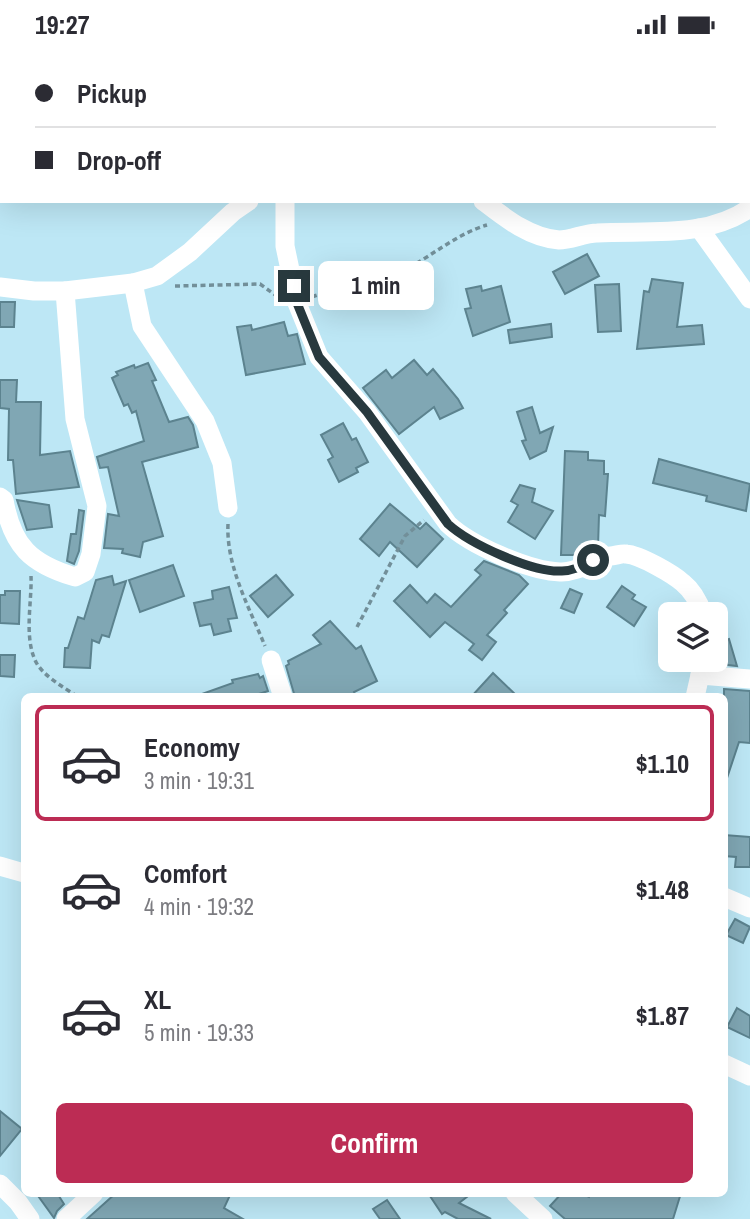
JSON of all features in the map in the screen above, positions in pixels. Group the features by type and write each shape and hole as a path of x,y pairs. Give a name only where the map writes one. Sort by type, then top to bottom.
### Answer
{"street":[{"path":"0,287 65,291 134,283 158,276 247,203"},
{"path":"285,203 285,246 297,303 319,357 367,412 448,524 458,533 516,562 559,572 574,570 593,560 626,554 649,563 684,583 698,602"},
{"path":"486,203 525,230 561,240 587,233 668,232 699,228 739,216 750,208"},
{"path":"699,228 750,299"},
{"path":"134,283 142,326 205,421 222,463 228,507"},
{"path":"0,497 4,500 14,537 30,556 55,571 75,577 85,572 94,538 97,506 75,419 65,291"},
{"path":"271,660 281,693"},
{"path":"696,693 700,672"},
{"path":"719,672 750,679"},
{"path":"0,866 21,872"},
{"path":"728,899 750,908"},
{"path":"728,1066 750,1076"},
{"path":"0,1184 30,1219"},
{"path":"66,1219 90,1197"},
{"path":"519,1197 543,1219"}],"path":[{"path":"158,276 166,286 260,284 280,299 297,303 319,294 399,273 470,230 506,219"},
{"path":"228,507 227,540 236,573 271,660"},
{"path":"357,627 405,536 437,507"},
{"path":"30,556 30,633 36,661 54,681 72,693"}],"building":[{"path":"587,254 599,276 565,294 553,272"},
{"path":"652,279 683,283 677,327 702,325 704,344 637,349 644,291 649,292"},
{"path":"619,284 621,331 598,332 595,285"},
{"path":"481,286 482,291 501,286 510,322 473,336 465,309 471,308 466,289"},
{"path":"0,302 15,302 14,327 0,327"},
{"path":"284,322 288,336 297,334 305,364 246,375 237,327 251,325 252,330"},
{"path":"551,324 552,337 510,343 508,330"},
{"path":"414,360 427,375 433,369 463,408 440,419 434,407 399,434 363,388 386,370 392,378"},
{"path":"148,363 156,380 152,381 169,422 188,417 193,425 198,447 142,462 163,536 143,542 140,557 122,553 123,549 104,548 108,514 119,516 108,467 100,468 97,457 144,441 136,411 132,413 128,404 124,406 112,378 118,375 116,372"},
{"path":"0,380 17,380 16,402 41,402 40,455 70,451 79,487 16,494 13,460 8,460 9,409 0,408"},
{"path":"532,407 540,433 553,427 546,451 530,459 522,441 526,440 517,412"},
{"path":"343,423 352,440 356,438 368,462 356,468 358,472 339,482 328,460 333,457 321,435"},
{"path":"565,451 588,452 588,460 604,461 604,474 608,474 605,516 599,515 598,547 579,555 561,555"},
{"path":"659,459 750,484 746,511 706,501 707,496 653,483"},
{"path":"520,485 535,489 532,502 553,511 535,539 508,522 518,505 511,501"},
{"path":"17,500 49,505 52,527 27,530"},
{"path":"390,504 420,529 426,523 443,539 417,567 390,542 379,556 360,539"},
{"path":"79,510 84,511 79,551 74,564 67,561 71,534 76,534"},
{"path":"484,561 519,575 528,584 504,610 507,613 487,635 496,642 482,660 469,650 474,644 445,622 430,637 394,601 410,585 427,603 435,594 451,607 481,575 475,570"},
{"path":"173,565 184,596 140,612 129,580"},
{"path":"276,575 293,595 268,617 250,596"},
{"path":"112,576 114,585 126,581 109,637 102,635 99,643 92,640 90,668 64,667 65,648 68,648 78,617 84,619 96,580"},
{"path":"622,586 635,595 632,599 646,607 634,626 607,607"},
{"path":"229,587 237,618 228,619 231,631 214,635 211,624 200,626 194,603 213,599 212,591"},
{"path":"570,589 582,594 574,613 561,608"},
{"path":"5,591 20,591 19,624 0,623 0,595 5,595"},
{"path":"330,621 356,649 361,646 377,681 354,693 294,693 286,666 288,661 321,644 313,635"},
{"path":"729,639 737,666 728,665"},
{"path":"0,655 15,655 14,677 0,676"},
{"path":"493,673 514,693 475,693"},
{"path":"258,674 260,678 263,676 268,691 205,693 233,683 232,680"},
{"path":"724,689 750,691 750,743 739,742 728,775 728,693 724,693"},
{"path":"728,835 750,837 750,867 735,867 736,857 728,856"},
{"path":"735,919 750,927 743,943 728,936"},
{"path":"737,1008 750,1016 750,1038 728,1027"},
{"path":"0,1111 21,1130 0,1156"},
{"path":"39,1197 60,1197 64,1204 54,1218"},
{"path":"112,1197 229,1197 224,1208 243,1219 87,1219"},
{"path":"431,1197 467,1197 459,1203 491,1219 458,1219 445,1212 442,1214"},
{"path":"558,1197 680,1197 673,1219 565,1219 550,1206"},
{"path":"387,1200 400,1219 380,1219 373,1209"}],"route":[{"path":"294,286 297,303 319,357 367,412 448,524 458,533 516,562 559,572 574,570 593,560"}]}
